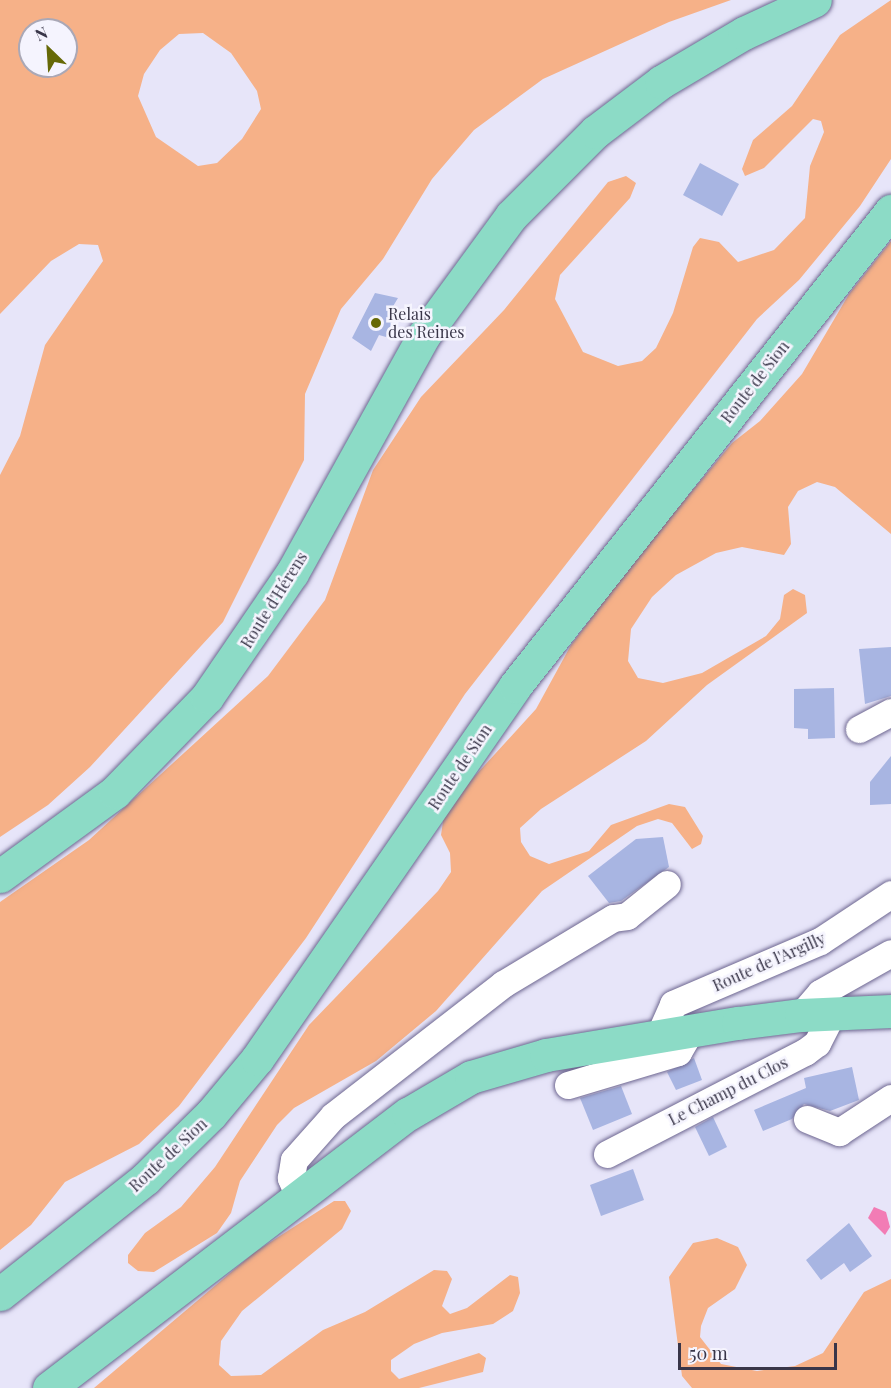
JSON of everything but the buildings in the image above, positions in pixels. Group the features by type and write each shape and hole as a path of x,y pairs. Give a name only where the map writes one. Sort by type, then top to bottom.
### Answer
{"main road":[{"name":"Route d'Hérens","path":"0,876 115,792 207,697 292,573 391,389 473,263 541,184 621,111 698,58 815,0"},
{"name":"Route de Sion","path":"0,1294 145,1179 211,1114 257,1059 515,686 891,211"},
{"path":"49,1388 408,1114 471,1077 546,1055 674,1034 801,1015 891,1011"}],"street":[{"path":"859,729 891,712"},
{"path":"299,1197 291,1178 294,1160 333,1116 503,984 613,918 627,916 667,884"},
{"name":"Route de l'Argilly","path":"568,1085 678,1052 674,1034 673,1004 820,940 891,894"},
{"path":"801,1015 820,993 891,953"},
{"name":"Le Champ du Clos","path":"607,1154 805,1052 817,1043 833,1012"},
{"path":"807,1119 839,1132 891,1098"}],"shaded area":[{"path":"0,0 731,0 669,22 543,79 474,130 432,179 383,259 341,309 305,394 304,460 223,622 90,767 48,805 0,837 0,475 20,436 45,345 103,261 98,245 79,244 51,261 0,314","holes":["203,33 231,53 257,91 261,109 242,139 217,163 198,166 156,137 138,96 144,74 160,50 179,34"]},
{"path":"891,0 891,159 860,206 799,280 757,319 465,694 306,938 179,1106 139,1144 65,1182 31,1225 0,1250 0,902 89,840 268,676 325,600 373,470 421,397 504,310 608,182 626,176 636,183 630,198 560,275 555,299 583,352 618,366 642,361 656,348 673,313 693,247 700,238 719,242 738,262 774,250 805,218 810,166 824,132 821,121 813,119 764,168 745,176 742,169 753,140 792,106 840,35"},
{"path":"891,241 891,534 835,487 817,482 798,491 788,507 791,544 784,555 742,547 716,553 676,575 652,597 631,629 628,661 638,678 663,683 702,673 766,636 780,619 784,595 793,589 805,595 807,613 707,685 646,741 541,809 520,828 521,842 530,856 549,864 589,851 611,825 669,804 685,807 703,836 701,844 692,849 672,823 658,819 637,826 542,891 436,1011 376,1061 294,1108 277,1125 240,1181 231,1213 217,1233 154,1272 138,1271 128,1263 128,1255 145,1233 181,1207 215,1167 309,1025 438,891 451,872 450,853 441,835 444,815 463,789 536,709 571,645 637,557 732,443 760,421 802,374 849,294"},
{"path":"334,1201 345,1201 351,1211 342,1229 242,1311 221,1341 219,1365 231,1376 261,1375 323,1330 365,1312 434,1270 447,1271 452,1279 442,1306 450,1314 467,1308 510,1275 518,1277 520,1293 513,1311 493,1324 442,1333 414,1344 391,1360 391,1371 399,1379 479,1353 486,1358 483,1372 419,1388 94,1388 255,1252"},
{"path":"874,1207 886,1212 890,1227 885,1235 868,1218"},
{"path":"717,1238 738,1247 747,1265 735,1289 708,1308 701,1326 700,1337 721,1364 757,1371 795,1366 823,1353 864,1292 891,1279 891,1388 692,1388 682,1376 669,1277 693,1243"}],"place":[{"name":"Relais des Reines","path":"376,323"}]}
